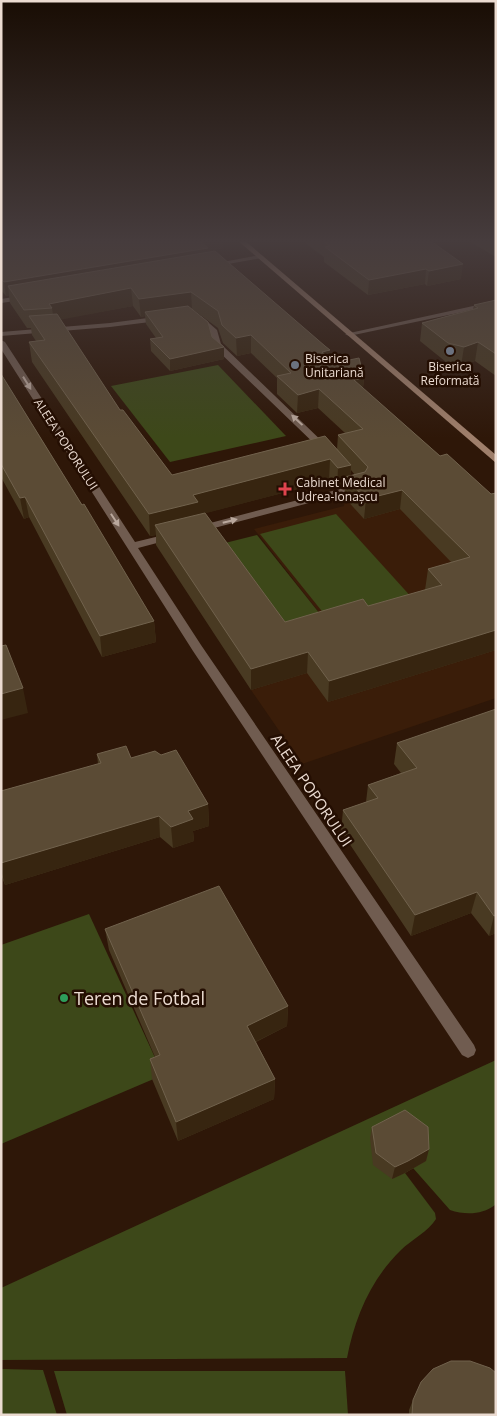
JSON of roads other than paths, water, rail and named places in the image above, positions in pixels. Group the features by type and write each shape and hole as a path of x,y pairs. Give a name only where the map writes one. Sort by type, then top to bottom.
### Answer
{"main road":[{"path":"316,305 496,460"}],"street":[{"path":"349,334 486,305"},
{"path":"191,313 214,332 217,345 311,434 330,455"},
{"path":"1,334 110,325 168,316"},
{"name":"ALEEA POPORULUI","path":"1,342 201,655 468,1050"},
{"path":"132,546 360,488 349,476"}],"place":[{"name":"Biserica Reformată","path":"450,351"},
{"name":"Biserica Unitariană","path":"295,365"},
{"name":"Cabinet Medical Udrea-Ionașcu","path":"285,489"},
{"name":"Teren de Fotbal","path":"64,998"}]}
